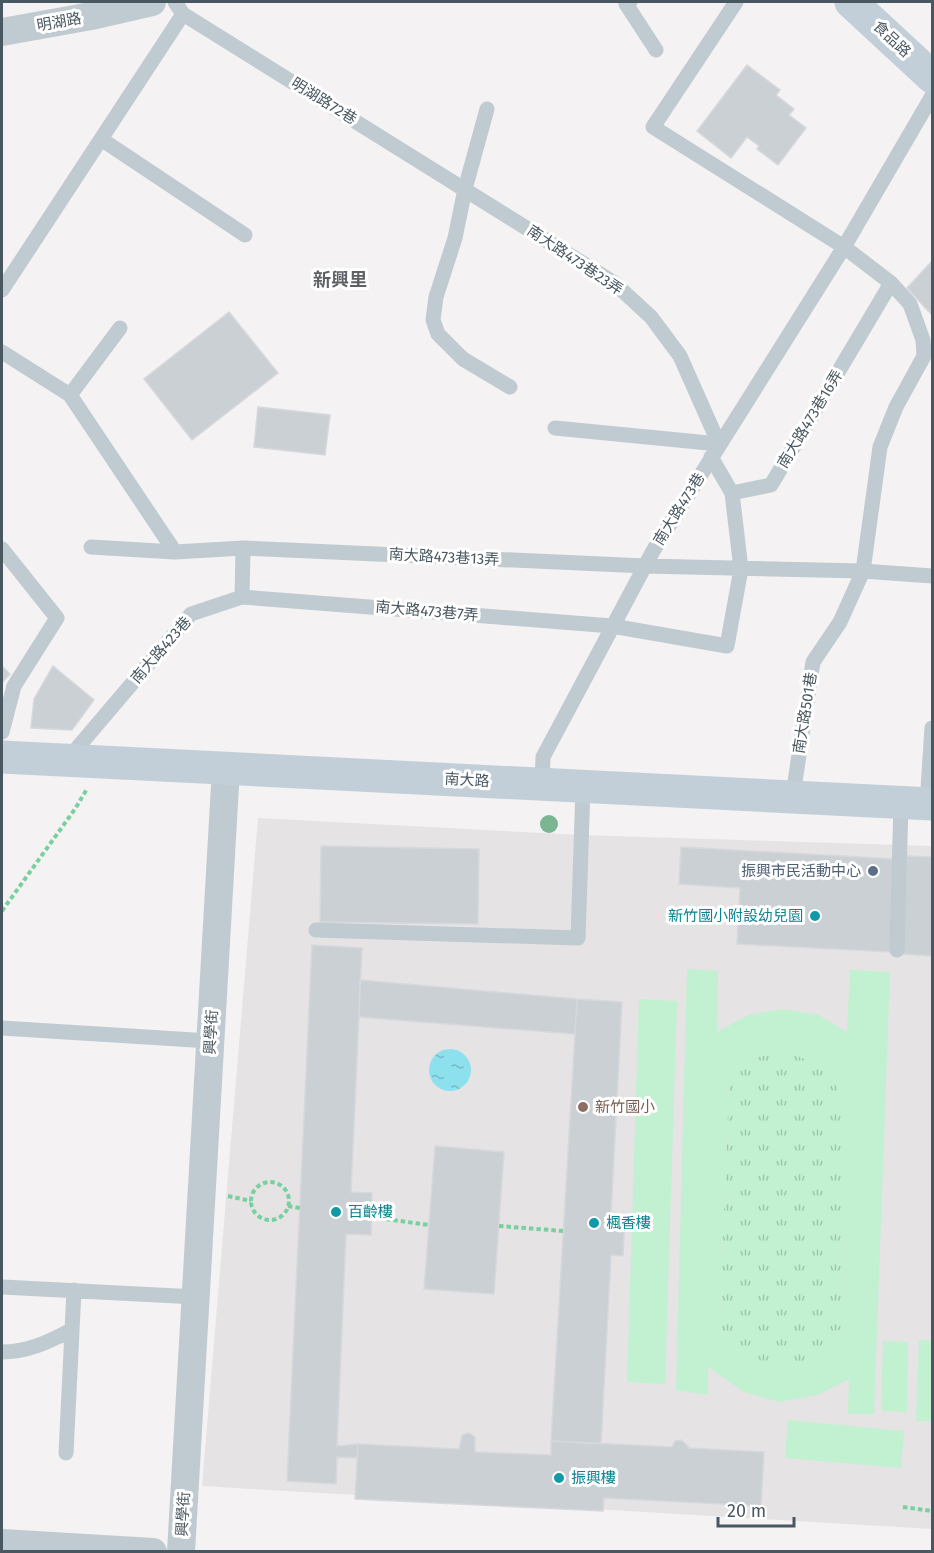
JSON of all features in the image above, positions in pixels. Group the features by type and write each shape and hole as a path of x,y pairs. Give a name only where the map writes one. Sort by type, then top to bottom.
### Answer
{"main road":[{"name":"食品路","path":"851,2 933,77"},
{"name":"南大路","path":"2,757 920,803"}],"street":[{"name":"明湖路","path":"2,32 88,9 152,2"},
{"name":"興學街","path":"181,1551 226,768"},
{"path":"2,1543 153,1551"}],"lane":[{"path":"630,2 626,4 656,50"},
{"path":"736,2 653,127 844,247 891,284 910,304 923,340 924,356 896,407 879,447 863,572"},
{"path":"2,290 101,139 179,8"},
{"name":"明湖路72巷","path":"179,8 465,189"},
{"name":"南大路473巷","path":"542,784 543,757 645,567 715,450 844,247 933,96"},
{"path":"487,109 465,189 455,238 436,297 433,320 438,334 463,359 510,387"},
{"path":"101,139 245,235"},
{"name":"南大路473巷23弄","path":"465,189 613,282 651,317 680,356 715,450"},
{"name":"南大路473巷16弄","path":"732,493 771,485 891,284"},
{"path":"70,395 120,328"},
{"path":"2,352 70,395 175,552"},
{"path":"555,428 715,450 732,493 741,569"},
{"path":"91,547 175,552 243,548 242,597"},
{"name":"南大路473巷13弄","path":"243,548 645,567 863,572 933,576"},
{"path":"2,549 57,618 14,686 2,732"},
{"name":"南大路473巷7弄","path":"242,597 612,626 727,646 741,569"},
{"name":"南大路501巷","path":"793,795 813,662 840,622 863,572"},
{"name":"南大路423巷","path":"67,760 191,614 242,597"},
{"path":"897,950 933,728"},
{"path":"316,930 578,938 583,787"},
{"path":"2,1029 210,1041"},
{"path":"2,1287 196,1297"},
{"path":"66,1453 74,1290"},
{"path":"2,1352 46,1344 71,1330"}],"path":[{"path":"2,911 75,809 103,762"},
{"path":"266,1183 279,1185 287,1194 288,1206 281,1216 270,1220 264,1219 252,1207 253,1194 260,1185 266,1183"},
{"path":"288,1206 300,1208"},
{"path":"371,1217 429,1225"},
{"path":"499,1226 563,1232"},
{"path":"903,1507 933,1511"}],"shaded area":[{"name":"新竹國小","path":"258,818 581,835 932,846 932,1529 202,1486"}],"green space":[{"path":"687,969 718,971 717,1032 748,1015 783,1009 819,1015 847,1032 850,970 890,972 874,1414 848,1414 849,1379 817,1395 779,1402 744,1392 708,1367 708,1395 676,1390","holes":["780,1051 805,1059 821,1068 828,1074 846,1105 844,1321 828,1353 791,1366 749,1360 723,1337 720,1317 729,1079 751,1059"]},
{"path":"639,999 677,1001 665,1384 627,1382"},
{"path":"780,1051 805,1059 822,1068 834,1082 846,1105 844,1321 828,1353 791,1366 749,1360 723,1337 720,1317 729,1079 751,1059"},
{"path":"919,1340 932,1341 932,1421 916,1421"},
{"path":"883,1341 908,1342 907,1412 881,1411"},
{"path":"788,1420 904,1431 901,1468 785,1458"}],"water":[{"path":"450,1049 465,1055 471,1070 465,1085 450,1091 435,1085 429,1070 435,1055"}],"building":[{"path":"747,65 780,90 776,95 794,109 789,115 806,128 778,165 757,149 759,146 747,137 731,158 697,131"},
{"path":"932,261 932,315 907,288"},
{"path":"229,312 278,373 192,440 144,379"},
{"path":"258,407 330,415 325,455 254,447"},
{"path":"2,666 10,674 2,683"},
{"path":"53,666 94,700 72,730 31,728 34,699"},
{"path":"321,846 479,849 478,924 320,922"},
{"name":"新竹國小附設幼兒園","path":"681,847 895,859 891,952 737,944 740,888 679,884"},
{"path":"907,856 932,857 932,956 902,954"},
{"name":"百齡樓","path":"312,945 362,948 351,1192 372,1193 371,1235 346,1234 337,1446 358,1444 357,1458 337,1457 336,1484 287,1481"},
{"path":"360,980 577,999 575,1034 359,1017"},
{"name":"楓香樓","path":"577,999 622,1002 611,1215 625,1215 623,1256 611,1255 601,1444 551,1441"},
{"path":"435,1146 504,1152 494,1294 424,1289"},
{"name":"振興樓","path":"469,1433 475,1437 475,1452 551,1455 551,1441 672,1447 675,1441 681,1440 689,1448 764,1452 761,1506 604,1498 603,1511 355,1499 358,1444 459,1449 462,1435"}],"place":[{"name":"振興市民活動中心","path":"873,871"},
{"name":"新竹國小附設幼兒園","path":"815,916"},
{"name":"新竹國小","path":"583,1107"},
{"name":"百齡樓","path":"336,1212"},
{"name":"楓香樓","path":"594,1223"},
{"name":"振興樓","path":"559,1478"}],"district":[{"name":"新興里","path":"340,280"}]}
